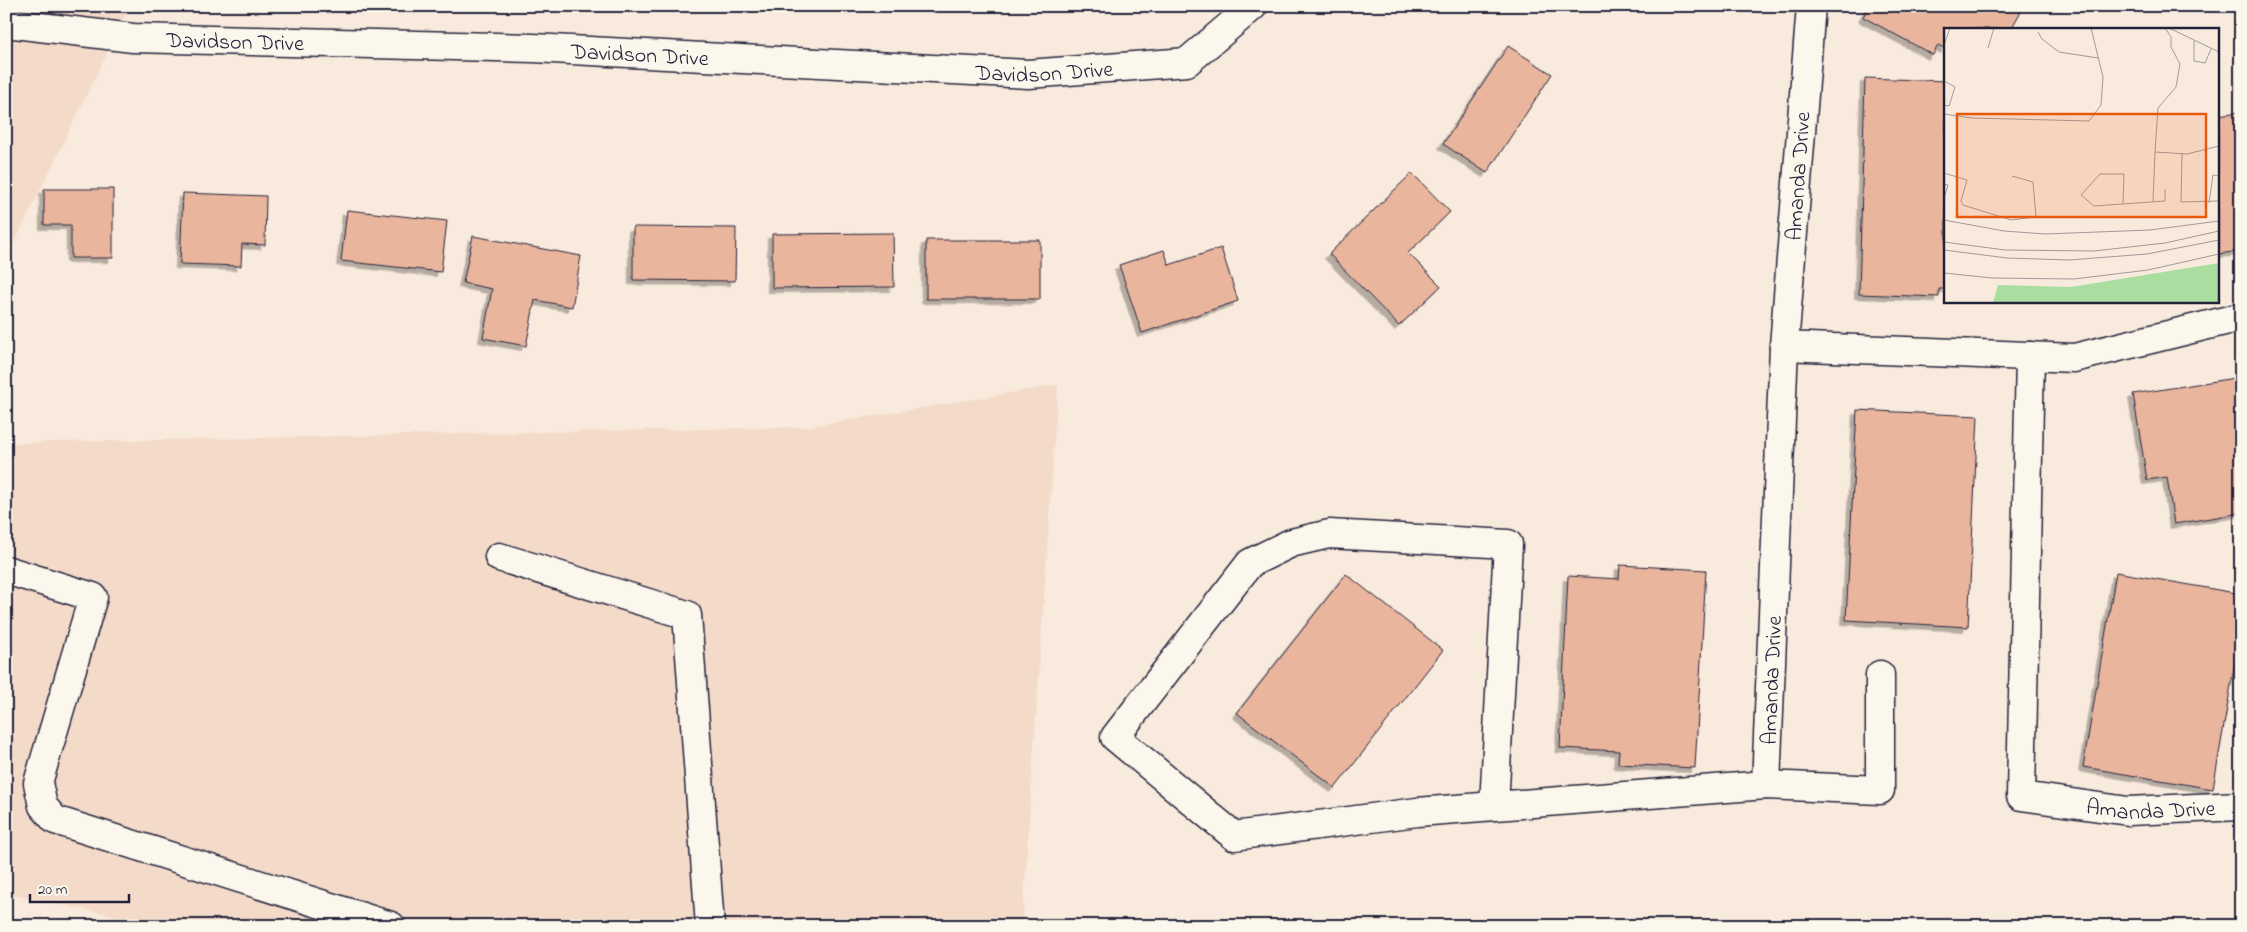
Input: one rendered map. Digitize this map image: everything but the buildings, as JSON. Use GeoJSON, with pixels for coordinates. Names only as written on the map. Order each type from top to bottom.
{"type":"FeatureCollection","features":[{"type":"Feature","properties":{"kind":"street","name":"Davidson Drive"},"geometry":{"type":"LineString","coordinates":[[6,23],[134,38],[533,48],[1028,74],[1187,62],[1253,6]]}},
{"type":"Feature","properties":{"kind":"street","name":"Amanda Drive"},"geometry":{"type":"LineString","coordinates":[[1766,785],[1784,346],[1811,6]]}},
{"type":"Feature","properties":{"kind":"street"},"geometry":{"type":"LineString","coordinates":[[1784,346],[2074,358],[2241,316]]}},
{"type":"Feature","properties":{"kind":"street","name":"Amanda Drive"},"geometry":{"type":"LineString","coordinates":[[2030,356],[2021,796],[2128,811],[2241,806]]}},
{"type":"Feature","properties":{"kind":"street"},"geometry":{"type":"LineString","coordinates":[[1494,806],[1508,544],[1329,534],[1290,543],[1250,563],[1115,737],[1234,836],[1417,812],[1766,785],[1880,790],[1880,675]]}},
{"type":"Feature","properties":{"kind":"street"},"geometry":{"type":"LineString","coordinates":[[499,557],[687,615],[710,926]]}},
{"type":"Feature","properties":{"kind":"street"},"geometry":{"type":"LineString","coordinates":[[6,570],[93,597],[38,784],[43,806],[55,820],[391,926]]}},
{"type":"Feature","properties":{"kind":"shaded area"},"geometry":{"type":"Polygon","coordinates":[[[6,6],[130,6],[6,260],[6,6]]]}},
{"type":"Feature","properties":{"kind":"shaded area"},"geometry":{"type":"Polygon","coordinates":[[[1058,385],[1022,926],[167,926],[6,894],[6,443],[808,427],[1058,385]]]}}]}
